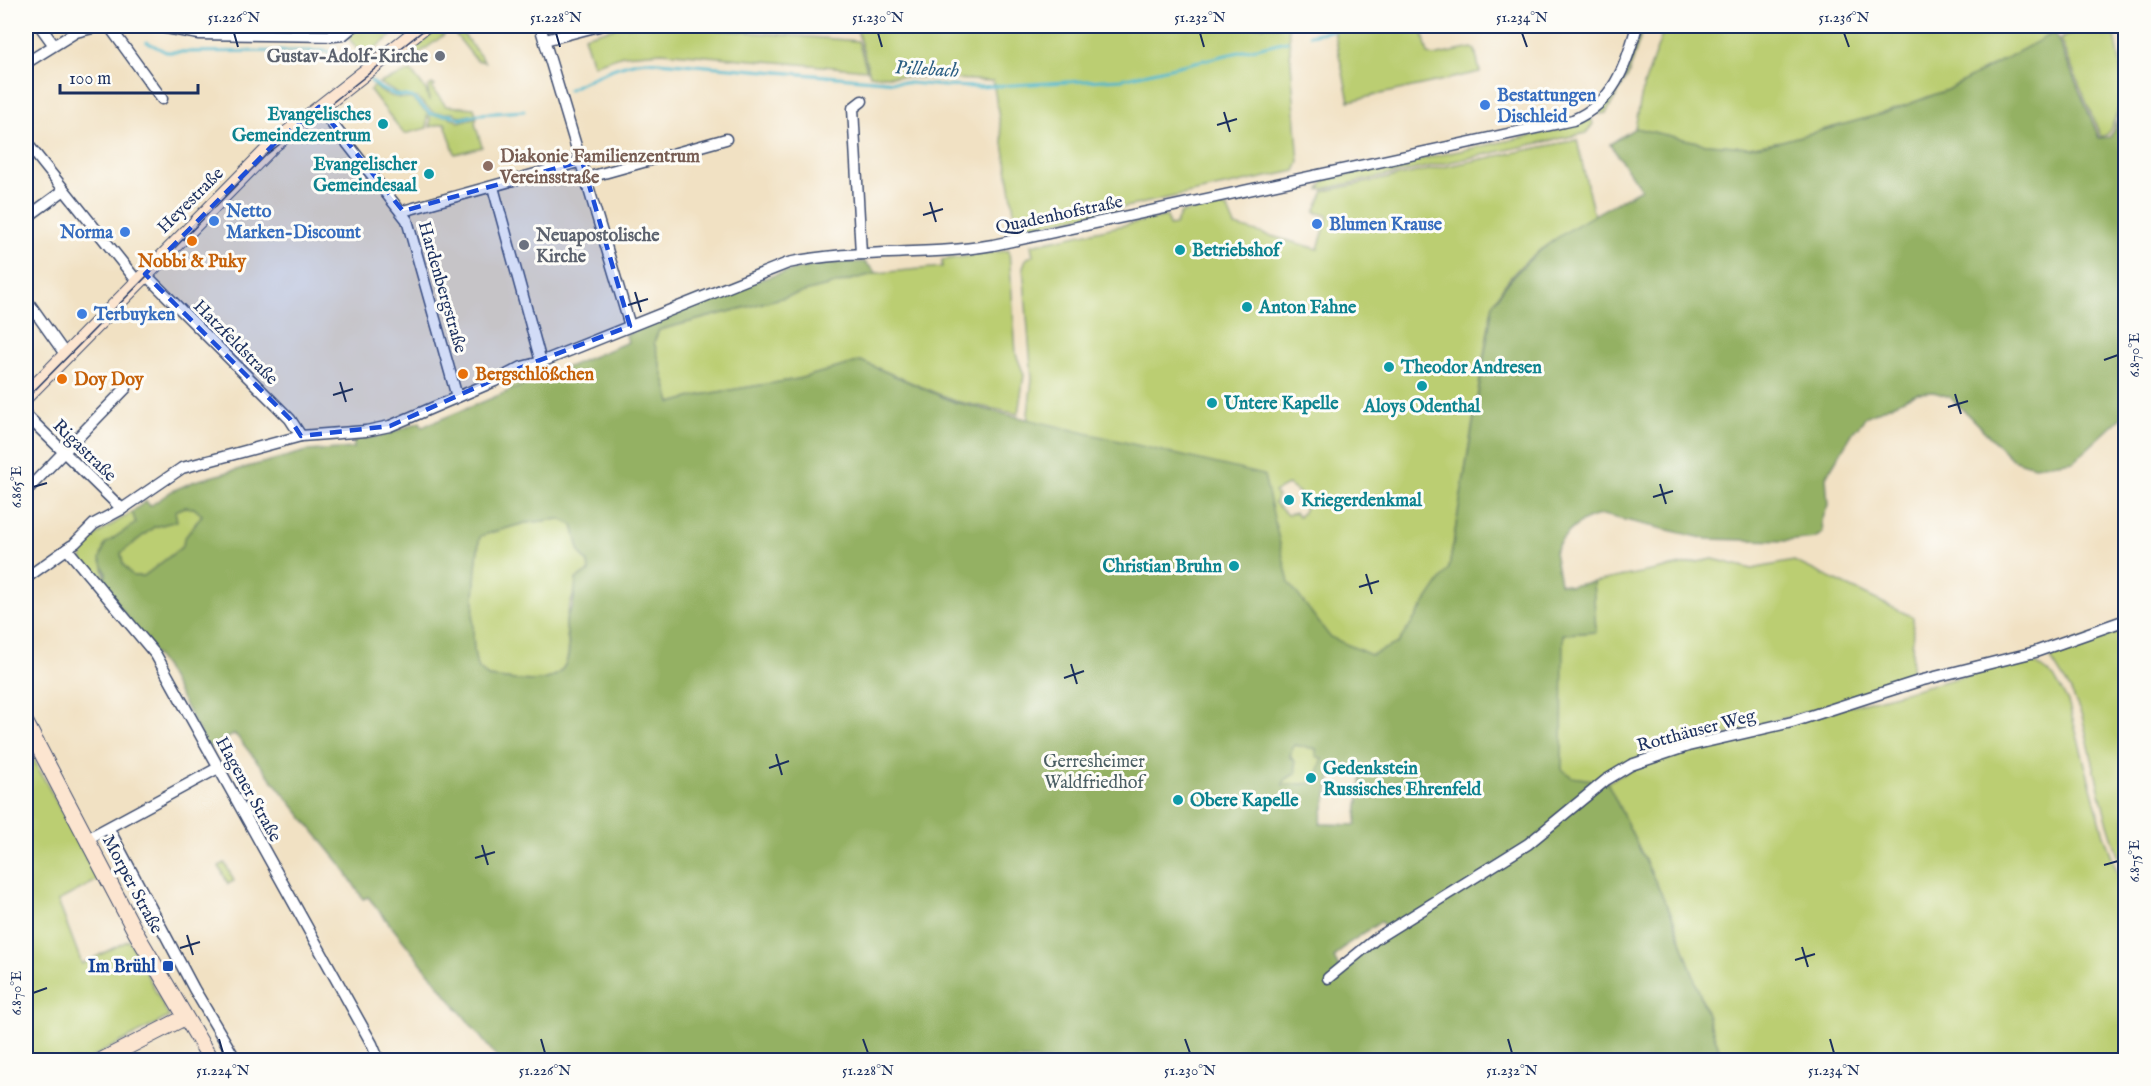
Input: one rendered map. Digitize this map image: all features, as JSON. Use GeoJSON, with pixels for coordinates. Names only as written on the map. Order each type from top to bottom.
{"type":"FeatureCollection","features":[{"type":"Feature","properties":{"kind":"street"},"geometry":{"type":"LineString","coordinates":[[40,26],[53,44]]}},
{"type":"Feature","properties":{"kind":"street"},"geometry":{"type":"LineString","coordinates":[[26,63],[53,44],[76,32],[102,26]]}},
{"type":"Feature","properties":{"kind":"street"},"geometry":{"type":"LineString","coordinates":[[109,26],[162,99]]}},
{"type":"Feature","properties":{"kind":"street"},"geometry":{"type":"LineString","coordinates":[[155,26],[179,28],[199,34],[334,36],[343,35],[354,26]]}},
{"type":"Feature","properties":{"kind":"street","name":"Heyestraße"},"geometry":{"type":"LineString","coordinates":[[26,396],[274,144],[424,26]]}},
{"type":"Feature","properties":{"kind":"street"},"geometry":{"type":"LineString","coordinates":[[540,26],[630,326]]}},
{"type":"Feature","properties":{"kind":"street"},"geometry":{"type":"LineString","coordinates":[[545,40],[599,26]]}},
{"type":"Feature","properties":{"kind":"street","name":"Quadenhofstraße"},"geometry":{"type":"LineString","coordinates":[[26,578],[71,546],[94,524],[122,509],[182,468],[300,436],[379,429],[496,381],[522,366],[541,362],[771,267],[823,256],[942,253],[1019,240],[1573,120],[1592,110],[1610,94],[1622,72],[1636,26]]}},
{"type":"Feature","properties":{"kind":"street"},"geometry":{"type":"LineString","coordinates":[[861,254],[853,108],[862,101]]}},
{"type":"Feature","properties":{"kind":"street","name":"Hardenbergstraße"},"geometry":{"type":"LineString","coordinates":[[319,107],[403,211],[457,397]]}},
{"type":"Feature","properties":{"kind":"street"},"geometry":{"type":"LineString","coordinates":[[586,178],[726,139]]}},
{"type":"Feature","properties":{"kind":"street","name":"Hatzfeldstraße"},"geometry":{"type":"LineString","coordinates":[[26,142],[63,191],[141,278],[290,419],[300,436]]}},
{"type":"Feature","properties":{"kind":"street"},"geometry":{"type":"LineString","coordinates":[[403,211],[582,161]]}},
{"type":"Feature","properties":{"kind":"street"},"geometry":{"type":"LineString","coordinates":[[493,187],[541,362]]}},
{"type":"Feature","properties":{"kind":"street"},"geometry":{"type":"LineString","coordinates":[[26,218],[63,191]]}},
{"type":"Feature","properties":{"kind":"street"},"geometry":{"type":"LineString","coordinates":[[26,299],[65,354]]}},
{"type":"Feature","properties":{"kind":"street"},"geometry":{"type":"LineString","coordinates":[[26,491],[126,388]]}},
{"type":"Feature","properties":{"kind":"street","name":"Rigastraße"},"geometry":{"type":"LineString","coordinates":[[26,415],[122,509]]}},
{"type":"Feature","properties":{"kind":"street","name":"Hagener Straße"},"geometry":{"type":"LineString","coordinates":[[71,546],[156,655],[372,1044],[377,1056],[376,1060]]}},
{"type":"Feature","properties":{"kind":"street","name":"Rotthäuser Weg"},"geometry":{"type":"LineString","coordinates":[[1328,978],[1386,932],[1528,844],[1606,780],[1630,765],[1688,746],[1792,722],[1919,681],[2035,651],[2126,620]]}},
{"type":"Feature","properties":{"kind":"street","name":"Morper Straße"},"geometry":{"type":"LineString","coordinates":[[26,723],[184,1018],[211,1060]]}},
{"type":"Feature","properties":{"kind":"street"},"geometry":{"type":"LineString","coordinates":[[87,839],[110,829],[218,768]]}},
{"type":"Feature","properties":{"kind":"street","name":"Morper Straße"},"geometry":{"type":"LineString","coordinates":[[110,829],[194,989],[236,1060]]}},
{"type":"Feature","properties":{"kind":"street"},"geometry":{"type":"LineString","coordinates":[[102,1060],[184,1018]]}},
{"type":"Feature","properties":{"kind":"highlighted area"},"geometry":{"type":"Polygon","coordinates":[[[319,107],[403,211],[582,161],[630,326],[522,367],[390,426],[301,436],[290,419],[145,274],[274,144],[319,107]]]}},
{"type":"Feature","properties":{"kind":"green space"},"geometry":{"type":"Polygon","coordinates":[[[361,26],[383,26],[391,36],[363,57],[347,36],[361,26]]]}},
{"type":"Feature","properties":{"kind":"green space"},"geometry":{"type":"Polygon","coordinates":[[[449,26],[457,26],[485,62],[476,60],[449,26]]]}},
{"type":"Feature","properties":{"kind":"green space"},"geometry":{"type":"Polygon","coordinates":[[[621,26],[675,26],[858,41],[867,70],[662,52],[623,55],[593,65],[584,36],[621,26]]]}},
{"type":"Feature","properties":{"kind":"green space"},"geometry":{"type":"Polygon","coordinates":[[[856,26],[1288,26],[1299,162],[1295,171],[1017,230],[993,81],[870,75],[856,26]]]}},
{"type":"Feature","properties":{"kind":"green space"},"geometry":{"type":"Polygon","coordinates":[[[1333,26],[1421,26],[1428,54],[1433,56],[1472,48],[1475,50],[1480,72],[1349,101],[1333,26]]]}},
{"type":"Feature","properties":{"kind":"green space"},"geometry":{"type":"Polygon","coordinates":[[[1642,26],[1644,26],[1628,76],[1606,113],[1600,114],[1598,111],[1624,80],[1642,26]]]}},
{"type":"Feature","properties":{"kind":"green space"},"geometry":{"type":"Polygon","coordinates":[[[1665,26],[2069,26],[1947,90],[1882,114],[1782,141],[1749,147],[1706,144],[1635,128],[1643,88],[1665,26]]]}},
{"type":"Feature","properties":{"kind":"green space"},"geometry":{"type":"Polygon","coordinates":[[[2088,26],[2113,26],[2121,67],[2119,106],[2108,134],[2101,137],[2060,39],[2088,26]]]}},
{"type":"Feature","properties":{"kind":"green space"},"geometry":{"type":"Polygon","coordinates":[[[438,28],[444,35],[409,61],[404,55],[438,28]]]}},
{"type":"Feature","properties":{"kind":"green space"},"geometry":{"type":"Polygon","coordinates":[[[2055,32],[2099,138],[2110,137],[2123,107],[2125,92],[2125,414],[2074,461],[2034,466],[2012,459],[1950,397],[1934,392],[1917,393],[1867,416],[1853,432],[1826,477],[1828,505],[1822,521],[1823,533],[1815,538],[1786,541],[1707,539],[1603,515],[1595,516],[1574,527],[1554,552],[1560,583],[1570,586],[1593,582],[1596,632],[1563,634],[1562,769],[1572,777],[1607,782],[1673,918],[1723,1060],[499,1060],[368,897],[363,899],[342,866],[235,734],[208,748],[164,666],[105,588],[106,573],[100,559],[105,544],[136,523],[132,512],[146,501],[150,506],[172,491],[195,481],[307,451],[354,448],[353,440],[383,436],[420,422],[422,427],[628,342],[626,335],[712,297],[803,268],[834,263],[865,262],[877,273],[659,330],[654,342],[671,403],[700,395],[798,379],[861,361],[954,402],[1264,475],[1289,583],[1330,637],[1371,655],[1398,643],[1449,568],[1493,304],[1507,284],[1540,251],[1578,224],[1641,189],[1610,144],[1635,128],[1706,144],[1749,147],[1782,141],[1882,114],[1947,90],[2055,32]],[[185,507],[175,511],[177,521],[154,527],[121,553],[123,564],[133,576],[144,576],[183,546],[184,539],[202,515],[194,508],[185,507]],[[560,519],[525,523],[480,536],[475,583],[474,642],[478,667],[488,677],[535,681],[556,675],[564,667],[569,652],[566,621],[573,604],[576,579],[589,571],[588,563],[580,553],[573,525],[560,519]],[[1294,745],[1290,756],[1295,762],[1296,773],[1285,780],[1283,785],[1314,783],[1323,759],[1316,756],[1316,749],[1294,745]],[[1333,769],[1320,824],[1356,825],[1362,773],[1353,770],[1352,775],[1333,769]],[[1381,921],[1346,945],[1334,958],[1339,968],[1387,929],[1381,921]]]}},
{"type":"Feature","properties":{"kind":"green space"},"geometry":{"type":"Polygon","coordinates":[[[411,71],[426,90],[429,101],[428,87],[432,84],[435,86],[432,88],[446,106],[474,108],[476,114],[460,117],[454,113],[434,113],[417,98],[398,94],[379,83],[411,71]]]}},
{"type":"Feature","properties":{"kind":"green space"},"geometry":{"type":"Polygon","coordinates":[[[375,86],[392,96],[412,99],[430,115],[448,116],[459,122],[477,117],[475,123],[482,147],[455,154],[445,123],[430,127],[430,118],[427,116],[427,128],[404,134],[370,90],[375,86]]]}},
{"type":"Feature","properties":{"kind":"green space"},"geometry":{"type":"Polygon","coordinates":[[[1591,117],[1593,124],[1586,133],[1319,190],[1324,181],[1331,178],[1558,130],[1591,117]]]}},
{"type":"Feature","properties":{"kind":"green space","name":"Gerresheimer Waldfriedhof"},"geometry":{"type":"Polygon","coordinates":[[[1577,140],[1594,216],[1551,242],[1524,263],[1502,288],[1491,313],[1449,568],[1454,584],[1450,616],[1466,642],[1480,729],[1421,764],[1395,789],[1370,829],[1313,827],[1300,840],[1292,909],[1309,928],[1332,922],[1364,904],[1414,883],[1465,833],[1485,821],[1516,819],[1551,791],[1563,634],[1596,632],[1593,582],[1713,559],[1752,569],[1794,561],[1913,617],[1912,671],[1891,685],[1853,699],[1642,758],[1559,803],[1519,833],[1506,866],[1551,1060],[1084,1060],[1079,1021],[1072,1013],[1077,1005],[818,791],[751,771],[730,746],[724,701],[755,638],[811,624],[874,601],[924,593],[1003,605],[1038,567],[1047,535],[1018,503],[1032,379],[1023,267],[1026,259],[1033,255],[1031,245],[1167,216],[1169,226],[1175,225],[1181,213],[1218,205],[1228,209],[1235,226],[1318,249],[1328,216],[1315,212],[1324,191],[1577,140]],[[1287,485],[1274,492],[1277,496],[1275,503],[1287,515],[1295,513],[1299,517],[1305,508],[1304,499],[1287,485]],[[1333,769],[1320,824],[1356,825],[1362,773],[1353,770],[1352,775],[1333,769]],[[1382,921],[1346,945],[1334,958],[1339,968],[1387,929],[1382,921]]]}},
{"type":"Feature","properties":{"kind":"green space"},"geometry":{"type":"Polygon","coordinates":[[[1009,250],[1016,354],[1024,375],[1018,414],[955,401],[861,361],[798,379],[700,395],[671,403],[654,342],[659,330],[877,273],[942,267],[942,260],[1009,250]]]}},
{"type":"Feature","properties":{"kind":"green space"},"geometry":{"type":"Polygon","coordinates":[[[542,372],[546,378],[512,392],[509,386],[542,372]]]}},
{"type":"Feature","properties":{"kind":"green space"},"geometry":{"type":"Polygon","coordinates":[[[185,507],[194,508],[202,515],[184,539],[183,546],[144,576],[132,576],[123,564],[121,553],[154,527],[176,521],[175,511],[185,507]]]}},
{"type":"Feature","properties":{"kind":"green space"},"geometry":{"type":"Polygon","coordinates":[[[132,512],[136,523],[105,544],[102,561],[105,588],[85,566],[82,555],[85,548],[99,534],[132,512]]]}},
{"type":"Feature","properties":{"kind":"green space"},"geometry":{"type":"Polygon","coordinates":[[[560,519],[573,525],[580,553],[588,563],[589,571],[580,578],[566,618],[568,655],[564,667],[547,679],[536,681],[488,677],[478,667],[474,642],[475,583],[480,536],[525,523],[560,519]]]}},
{"type":"Feature","properties":{"kind":"green space"},"geometry":{"type":"Polygon","coordinates":[[[2125,625],[2125,878],[2105,814],[2082,716],[2070,689],[2051,659],[2056,648],[2125,625]]]}},
{"type":"Feature","properties":{"kind":"green space"},"geometry":{"type":"Polygon","coordinates":[[[2029,659],[2054,677],[2068,702],[2104,835],[2125,894],[2125,1060],[1723,1060],[1673,918],[1607,782],[1660,756],[2029,659]]]}},
{"type":"Feature","properties":{"kind":"green space"},"geometry":{"type":"Polygon","coordinates":[[[26,745],[98,880],[58,901],[82,964],[129,940],[169,1017],[87,1060],[26,1060],[26,745]]]}},
{"type":"Feature","properties":{"kind":"green space"},"geometry":{"type":"Polygon","coordinates":[[[225,863],[234,881],[228,884],[219,866],[225,863]]]}},
{"type":"Feature","properties":{"kind":"waterway","name":"Pillebach"},"geometry":{"type":"LineString","coordinates":[[1310,35],[1353,26]]}},
{"type":"Feature","properties":{"kind":"waterway","name":"Pillebach"},"geometry":{"type":"LineString","coordinates":[[568,90],[615,68],[646,61],[945,86],[979,87],[1122,79],[1287,41]]}},
{"type":"Feature","properties":{"kind":"waterway","name":"Pillebach"},"geometry":{"type":"LineString","coordinates":[[147,42],[166,52],[327,51],[346,63]]}},
{"type":"Feature","properties":{"kind":"waterway","name":"Pillebach"},"geometry":{"type":"LineString","coordinates":[[371,81],[381,89],[396,95],[412,97],[431,114],[451,115],[460,119],[479,114],[524,111]]}},
{"type":"Feature","properties":{"kind":"tram line"},"geometry":{"type":"LineString","coordinates":[[26,399],[266,155],[429,26]]}},
{"type":"Feature","properties":{"kind":"place","name":"Gustav-Adolf-Kirche"},"geometry":{"type":"Point","coordinates":[440,56]}},
{"type":"Feature","properties":{"kind":"place","name":"Bestattungen Dischleid"},"geometry":{"type":"Point","coordinates":[1485,105]}},
{"type":"Feature","properties":{"kind":"place","name":"Evangelisches Gemeindezentrum"},"geometry":{"type":"Point","coordinates":[383,124]}},
{"type":"Feature","properties":{"kind":"place","name":"Diakonie Familienzentrum Vereinsstraße"},"geometry":{"type":"Point","coordinates":[488,166]}},
{"type":"Feature","properties":{"kind":"place","name":"Evangelischer Gemeindesaal"},"geometry":{"type":"Point","coordinates":[429,174]}},
{"type":"Feature","properties":{"kind":"place","name":"Netto Marken-Discount"},"geometry":{"type":"Point","coordinates":[214,221]}},
{"type":"Feature","properties":{"kind":"place","name":"Blumen Krause"},"geometry":{"type":"Point","coordinates":[1317,224]}},
{"type":"Feature","properties":{"kind":"place","name":"Norma"},"geometry":{"type":"Point","coordinates":[125,232]}},
{"type":"Feature","properties":{"kind":"place","name":"Nobbi & Puky"},"geometry":{"type":"Point","coordinates":[192,241]}},
{"type":"Feature","properties":{"kind":"place","name":"Neuapostolische Kirche"},"geometry":{"type":"Point","coordinates":[524,245]}},
{"type":"Feature","properties":{"kind":"place","name":"Betriebshof"},"geometry":{"type":"Point","coordinates":[1180,250]}},
{"type":"Feature","properties":{"kind":"place","name":"Anton Fahne"},"geometry":{"type":"Point","coordinates":[1247,307]}},
{"type":"Feature","properties":{"kind":"place","name":"Terbuyken"},"geometry":{"type":"Point","coordinates":[82,314]}},
{"type":"Feature","properties":{"kind":"place","name":"Theodor Andresen"},"geometry":{"type":"Point","coordinates":[1389,367]}},
{"type":"Feature","properties":{"kind":"place","name":"Bergschlößchen"},"geometry":{"type":"Point","coordinates":[463,374]}},
{"type":"Feature","properties":{"kind":"place","name":"Doy Doy"},"geometry":{"type":"Point","coordinates":[62,379]}},
{"type":"Feature","properties":{"kind":"place","name":"Aloys Odenthal"},"geometry":{"type":"Point","coordinates":[1422,386]}},
{"type":"Feature","properties":{"kind":"place","name":"Untere Kapelle"},"geometry":{"type":"Point","coordinates":[1212,403]}},
{"type":"Feature","properties":{"kind":"place","name":"Kriegerdenkmal"},"geometry":{"type":"Point","coordinates":[1289,500]}},
{"type":"Feature","properties":{"kind":"place","name":"Christian Bruhn"},"geometry":{"type":"Point","coordinates":[1234,566]}},
{"type":"Feature","properties":{"kind":"place","name":"Gedenkstein Russisches Ehrenfeld"},"geometry":{"type":"Point","coordinates":[1311,778]}},
{"type":"Feature","properties":{"kind":"place","name":"Obere Kapelle"},"geometry":{"type":"Point","coordinates":[1178,800]}},
{"type":"Feature","properties":{"kind":"place","name":"Im Brühl"},"geometry":{"type":"Point","coordinates":[168,966]}}]}
